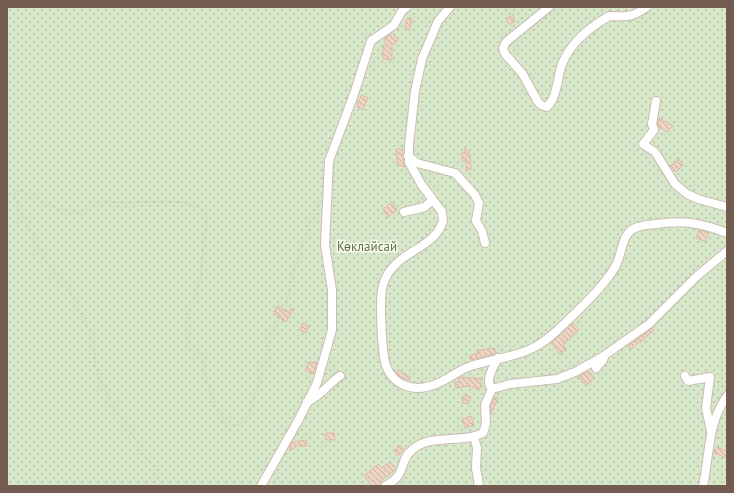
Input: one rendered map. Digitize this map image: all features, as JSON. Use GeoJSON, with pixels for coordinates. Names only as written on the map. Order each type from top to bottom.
{"type":"FeatureCollection","features":[{"type":"Feature","properties":{"kind":"street"},"geometry":{"type":"LineString","coordinates":[[261,486],[317,383],[332,330],[332,290],[325,246],[329,161],[354,94],[371,41],[394,25],[402,11],[407,7]]}},
{"type":"Feature","properties":{"kind":"street"},"geometry":{"type":"LineString","coordinates":[[450,7],[438,22],[422,59],[415,91],[408,156],[411,166],[432,200],[442,212],[444,221],[434,237],[401,258],[389,269],[382,286],[383,350],[388,373],[393,380],[401,384],[418,388],[428,387],[437,384],[467,367],[525,351],[535,346],[568,320],[602,285],[615,268],[624,242],[632,230],[639,226],[682,221],[705,225],[727,233]]}},
{"type":"Feature","properties":{"kind":"street"},"geometry":{"type":"LineString","coordinates":[[549,7],[506,42],[504,48],[505,54],[522,73],[533,96],[541,105],[547,107],[555,96],[562,63],[580,36],[608,16],[625,17],[636,14],[647,7]]}},
{"type":"Feature","properties":{"kind":"street"},"geometry":{"type":"LineString","coordinates":[[656,101],[652,124],[654,130],[644,144],[655,152],[675,184],[686,194],[698,200],[727,207]]}},
{"type":"Feature","properties":{"kind":"street"},"geometry":{"type":"LineString","coordinates":[[408,156],[417,163],[455,173],[475,196],[479,203],[476,221],[482,231],[485,243]]}},
{"type":"Feature","properties":{"kind":"street"},"geometry":{"type":"LineString","coordinates":[[404,212],[425,207],[432,200]]}},
{"type":"Feature","properties":{"kind":"street"},"geometry":{"type":"LineString","coordinates":[[492,389],[510,384],[556,379],[575,372],[604,356],[649,324],[696,277],[727,251]]}},
{"type":"Feature","properties":{"kind":"street"},"geometry":{"type":"LineString","coordinates":[[596,368],[603,360],[604,356]]}},
{"type":"Feature","properties":{"kind":"street"},"geometry":{"type":"LineString","coordinates":[[492,389],[489,383],[490,376],[498,358]]}},
{"type":"Feature","properties":{"kind":"street"},"geometry":{"type":"LineString","coordinates":[[307,402],[317,398],[333,381],[340,376]]}},
{"type":"Feature","properties":{"kind":"street"},"geometry":{"type":"LineString","coordinates":[[685,376],[688,381],[710,377],[706,408],[711,431]]}},
{"type":"Feature","properties":{"kind":"street"},"geometry":{"type":"LineString","coordinates":[[385,486],[395,481],[400,475],[411,450],[430,441],[474,436],[483,433],[486,424],[485,405],[492,389]]}},
{"type":"Feature","properties":{"kind":"street"},"geometry":{"type":"LineString","coordinates":[[703,486],[711,431],[722,403],[727,396]]}},
{"type":"Feature","properties":{"kind":"street"},"geometry":{"type":"LineString","coordinates":[[474,436],[477,448],[476,468],[479,486]]}},
{"type":"Feature","properties":{"kind":"path"},"geometry":{"type":"LineString","coordinates":[[154,486],[154,467],[143,454],[140,446],[112,405],[96,368],[94,343],[91,335],[68,288],[46,262],[14,196],[17,191],[22,192],[57,208],[74,212],[85,212],[105,201],[121,203],[137,201],[171,202],[203,210],[207,214],[200,280],[186,321],[185,329],[189,342],[202,357],[206,380],[221,418],[226,425],[238,426],[244,423],[250,412],[273,331],[286,306],[289,289],[305,237],[321,197]]}},
{"type":"Feature","properties":{"kind":"green space","name":"Көклайсай"},"geometry":{"type":"Polygon","coordinates":[[[7,7],[727,7],[727,486],[7,486],[7,7]]]}},
{"type":"Feature","properties":{"kind":"building"},"geometry":{"type":"Polygon","coordinates":[[[513,15],[514,22],[510,25],[506,19],[513,15]]]}},
{"type":"Feature","properties":{"kind":"building"},"geometry":{"type":"Polygon","coordinates":[[[407,18],[412,19],[410,30],[405,29],[407,18]]]}},
{"type":"Feature","properties":{"kind":"building"},"geometry":{"type":"Polygon","coordinates":[[[392,33],[398,39],[395,44],[392,44],[392,60],[383,59],[383,46],[387,46],[384,39],[392,33]]]}},
{"type":"Feature","properties":{"kind":"building"},"geometry":{"type":"Polygon","coordinates":[[[361,95],[368,98],[363,110],[357,107],[361,95]]]}},
{"type":"Feature","properties":{"kind":"building"},"geometry":{"type":"Polygon","coordinates":[[[659,118],[673,126],[667,132],[658,126],[659,118]]]}},
{"type":"Feature","properties":{"kind":"building"},"geometry":{"type":"Polygon","coordinates":[[[465,147],[470,155],[471,169],[466,170],[466,160],[463,161],[461,154],[465,151],[465,147]]]}},
{"type":"Feature","properties":{"kind":"building"},"geometry":{"type":"Polygon","coordinates":[[[396,149],[402,149],[405,167],[398,165],[396,149]]]}},
{"type":"Feature","properties":{"kind":"building"},"geometry":{"type":"Polygon","coordinates":[[[679,159],[683,165],[676,172],[671,166],[679,159]]]}},
{"type":"Feature","properties":{"kind":"building"},"geometry":{"type":"Polygon","coordinates":[[[392,202],[397,210],[388,217],[383,209],[392,202]]]}},
{"type":"Feature","properties":{"kind":"building"},"geometry":{"type":"Polygon","coordinates":[[[699,230],[709,233],[705,241],[696,238],[699,230]]]}},
{"type":"Feature","properties":{"kind":"building"},"geometry":{"type":"Polygon","coordinates":[[[278,306],[287,312],[294,308],[286,322],[273,313],[278,306]]]}},
{"type":"Feature","properties":{"kind":"building"},"geometry":{"type":"Polygon","coordinates":[[[303,323],[309,326],[306,333],[300,330],[303,323]]]}},
{"type":"Feature","properties":{"kind":"building"},"geometry":{"type":"Polygon","coordinates":[[[573,323],[579,330],[563,345],[566,349],[560,354],[551,343],[573,323]]]}},
{"type":"Feature","properties":{"kind":"building"},"geometry":{"type":"Polygon","coordinates":[[[652,328],[654,330],[631,350],[628,346],[652,328]]]}},
{"type":"Feature","properties":{"kind":"building"},"geometry":{"type":"Polygon","coordinates":[[[494,348],[497,353],[471,360],[470,355],[478,354],[477,351],[494,348]]]}},
{"type":"Feature","properties":{"kind":"building"},"geometry":{"type":"Polygon","coordinates":[[[309,362],[317,363],[313,374],[305,370],[309,362]]]}},
{"type":"Feature","properties":{"kind":"building"},"geometry":{"type":"Polygon","coordinates":[[[397,370],[409,376],[409,381],[399,376],[396,372],[397,370]]]}},
{"type":"Feature","properties":{"kind":"building"},"geometry":{"type":"Polygon","coordinates":[[[588,371],[594,378],[586,385],[578,377],[588,371]]]}},
{"type":"Feature","properties":{"kind":"building"},"geometry":{"type":"Polygon","coordinates":[[[458,378],[482,379],[480,389],[467,386],[456,388],[455,383],[460,382],[458,378]]]}},
{"type":"Feature","properties":{"kind":"building"},"geometry":{"type":"Polygon","coordinates":[[[464,395],[471,397],[468,404],[462,403],[464,395]]]}},
{"type":"Feature","properties":{"kind":"building"},"geometry":{"type":"Polygon","coordinates":[[[495,397],[498,398],[491,414],[491,405],[495,397]]]}},
{"type":"Feature","properties":{"kind":"building"},"geometry":{"type":"Polygon","coordinates":[[[471,416],[474,425],[465,428],[462,419],[471,416]]]}},
{"type":"Feature","properties":{"kind":"building"},"geometry":{"type":"Polygon","coordinates":[[[326,433],[334,433],[335,440],[326,440],[324,435],[326,433]]]}},
{"type":"Feature","properties":{"kind":"building"},"geometry":{"type":"Polygon","coordinates":[[[306,440],[307,446],[295,446],[295,448],[290,450],[289,447],[292,442],[306,440]]]}},
{"type":"Feature","properties":{"kind":"building"},"geometry":{"type":"Polygon","coordinates":[[[399,445],[404,449],[398,456],[394,452],[399,445]]]}},
{"type":"Feature","properties":{"kind":"building"},"geometry":{"type":"Polygon","coordinates":[[[717,447],[727,451],[727,458],[714,453],[717,447]]]}},
{"type":"Feature","properties":{"kind":"building"},"geometry":{"type":"Polygon","coordinates":[[[390,462],[396,469],[380,482],[380,486],[372,486],[364,476],[378,464],[382,468],[390,462]]]}}]}
